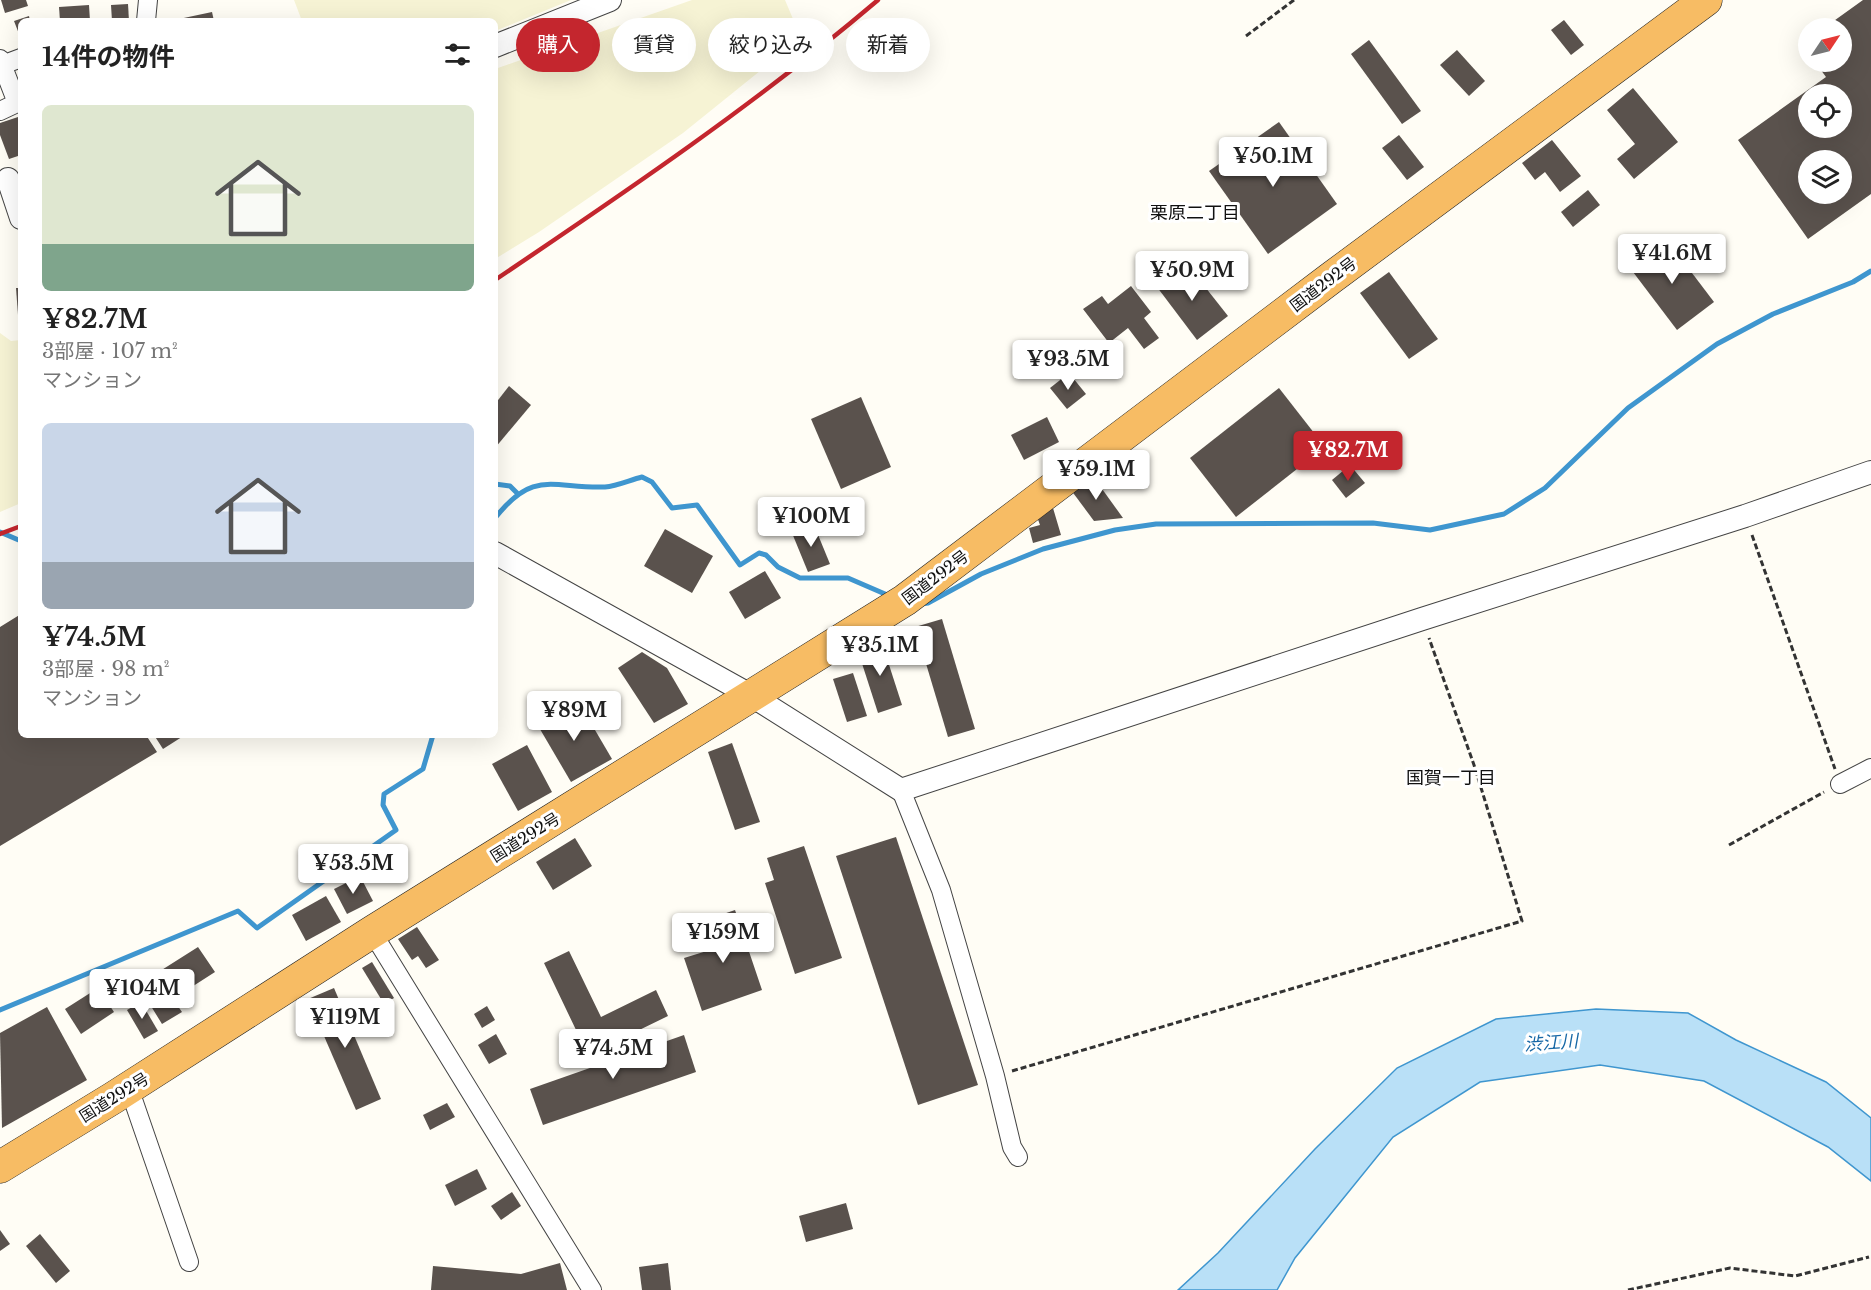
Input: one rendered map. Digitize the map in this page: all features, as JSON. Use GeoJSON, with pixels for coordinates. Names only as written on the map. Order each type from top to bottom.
{"type":"FeatureCollection","features":[{"type":"Feature","properties":{"kind":"highway","name":"国道292号"},"geometry":{"type":"LineString","coordinates":[[0,1167],[905,600],[1322,285],[1706,0]]}},
{"type":"Feature","properties":{"kind":"street"},"geometry":{"type":"LineString","coordinates":[[146,18],[148,0]]}},
{"type":"Feature","properties":{"kind":"street"},"geometry":{"type":"LineString","coordinates":[[498,45],[610,0]]}},
{"type":"Feature","properties":{"kind":"street"},"geometry":{"type":"LineString","coordinates":[[0,111],[17,104],[1,62],[18,59]]}},
{"type":"Feature","properties":{"kind":"street"},"geometry":{"type":"LineString","coordinates":[[10,179],[18,207]]}},
{"type":"Feature","properties":{"kind":"street"},"geometry":{"type":"LineString","coordinates":[[901,790],[1745,516],[1871,472]]}},
{"type":"Feature","properties":{"kind":"street"},"geometry":{"type":"LineString","coordinates":[[498,555],[752,696],[901,790],[941,890],[995,1076],[1004,1118],[1018,1157]]}},
{"type":"Feature","properties":{"kind":"street"},"geometry":{"type":"LineString","coordinates":[[1840,784],[1871,768]]}},
{"type":"Feature","properties":{"kind":"street"},"geometry":{"type":"LineString","coordinates":[[372,932],[592,1290]]}},
{"type":"Feature","properties":{"kind":"street"},"geometry":{"type":"LineString","coordinates":[[129,1088],[189,1262]]}},
{"type":"Feature","properties":{"kind":"path"},"geometry":{"type":"LineString","coordinates":[[1246,36],[1294,0]]}},
{"type":"Feature","properties":{"kind":"path"},"geometry":{"type":"LineString","coordinates":[[1729,845],[1840,784],[1745,516]]}},
{"type":"Feature","properties":{"kind":"path"},"geometry":{"type":"LineString","coordinates":[[995,1076],[1522,921],[1474,765],[1422,619]]}},
{"type":"Feature","properties":{"kind":"path"},"geometry":{"type":"LineString","coordinates":[[1628,1290],[1730,1268],[1795,1276],[1869,1257]]}},
{"type":"Feature","properties":{"kind":"shaded area"},"geometry":{"type":"Polygon","coordinates":[[[294,0],[571,0],[527,18],[516,18],[516,22],[498,30],[498,18],[301,18],[294,0]]]}},
{"type":"Feature","properties":{"kind":"shaded area"},"geometry":{"type":"Polygon","coordinates":[[[692,0],[785,0],[793,18],[708,18],[708,72],[759,72],[683,133],[539,232],[498,257],[498,68],[516,62],[516,72],[600,72],[600,32],[612,28],[612,72],[696,72],[696,18],[641,18],[692,0]]]}},
{"type":"Feature","properties":{"kind":"shaded area"},"geometry":{"type":"Polygon","coordinates":[[[0,333],[11,341],[18,340],[18,504],[0,512],[0,333]]]}},
{"type":"Feature","properties":{"kind":"water","name":"渋江川"},"geometry":{"type":"Polygon","coordinates":[[[1596,1009],[1688,1013],[1736,1040],[1826,1082],[1871,1118],[1871,1181],[1828,1147],[1704,1081],[1600,1065],[1480,1082],[1393,1137],[1295,1258],[1277,1290],[1178,1290],[1218,1253],[1315,1149],[1397,1068],[1496,1019],[1596,1009]]]}},
{"type":"Feature","properties":{"kind":"building"},"geometry":{"type":"Polygon","coordinates":[[[1,0],[26,0],[28,6],[5,13],[1,0]]]}},
{"type":"Feature","properties":{"kind":"building"},"geometry":{"type":"Polygon","coordinates":[[[1863,0],[1871,0],[1871,194],[1808,239],[1738,140],[1798,97],[1798,138],[1852,138],[1852,84],[1816,84],[1826,77],[1822,72],[1852,72],[1852,18],[1838,18],[1863,0]]]}},
{"type":"Feature","properties":{"kind":"building"},"geometry":{"type":"Polygon","coordinates":[[[128,4],[129,18],[112,18],[111,5],[128,4]]]}},
{"type":"Feature","properties":{"kind":"building"},"geometry":{"type":"Polygon","coordinates":[[[89,5],[90,18],[60,18],[59,7],[89,5]]]}},
{"type":"Feature","properties":{"kind":"building"},"geometry":{"type":"Polygon","coordinates":[[[212,12],[213,18],[184,18],[212,12]]]}},
{"type":"Feature","properties":{"kind":"building"},"geometry":{"type":"Polygon","coordinates":[[[18,20],[18,31],[14,21],[18,20]]]}},
{"type":"Feature","properties":{"kind":"building"},"geometry":{"type":"Polygon","coordinates":[[[1564,20],[1584,45],[1571,55],[1551,30],[1564,20]]]}},
{"type":"Feature","properties":{"kind":"building"},"geometry":{"type":"Polygon","coordinates":[[[1369,40],[1421,111],[1402,124],[1351,54],[1369,40]]]}},
{"type":"Feature","properties":{"kind":"building"},"geometry":{"type":"Polygon","coordinates":[[[1457,50],[1485,81],[1469,96],[1440,65],[1457,50]]]}},
{"type":"Feature","properties":{"kind":"building"},"geometry":{"type":"Polygon","coordinates":[[[1633,88],[1678,142],[1634,179],[1617,159],[1635,144],[1607,110],[1633,88]]]}},
{"type":"Feature","properties":{"kind":"building"},"geometry":{"type":"Polygon","coordinates":[[[18,117],[18,156],[9,159],[0,135],[0,123],[18,117]]]}},
{"type":"Feature","properties":{"kind":"building"},"geometry":{"type":"Polygon","coordinates":[[[1279,122],[1337,204],[1268,254],[1209,171],[1279,122]]]}},
{"type":"Feature","properties":{"kind":"building"},"geometry":{"type":"Polygon","coordinates":[[[1399,135],[1424,167],[1407,180],[1382,148],[1399,135]]]}},
{"type":"Feature","properties":{"kind":"building"},"geometry":{"type":"Polygon","coordinates":[[[1552,140],[1581,176],[1560,192],[1545,172],[1535,180],[1522,163],[1552,140]]]}},
{"type":"Feature","properties":{"kind":"building"},"geometry":{"type":"Polygon","coordinates":[[[1588,190],[1600,205],[1573,227],[1561,212],[1588,190]]]}},
{"type":"Feature","properties":{"kind":"building"},"geometry":{"type":"Polygon","coordinates":[[[1667,240],[1714,302],[1677,330],[1630,268],[1667,240]]]}},
{"type":"Feature","properties":{"kind":"building"},"geometry":{"type":"Polygon","coordinates":[[[1187,264],[1228,316],[1197,340],[1157,287],[1187,264]]]}},
{"type":"Feature","properties":{"kind":"building"},"geometry":{"type":"Polygon","coordinates":[[[1389,272],[1438,339],[1409,359],[1360,293],[1389,272]]]}},
{"type":"Feature","properties":{"kind":"building"},"geometry":{"type":"Polygon","coordinates":[[[1131,286],[1151,312],[1144,318],[1159,338],[1144,349],[1128,328],[1109,343],[1083,309],[1102,296],[1108,304],[1131,286]]]}},
{"type":"Feature","properties":{"kind":"building"},"geometry":{"type":"Polygon","coordinates":[[[16,288],[18,288],[18,315],[16,288]]]}},
{"type":"Feature","properties":{"kind":"building"},"geometry":{"type":"Polygon","coordinates":[[[1069,373],[1086,394],[1067,409],[1050,388],[1069,373]]]}},
{"type":"Feature","properties":{"kind":"building"},"geometry":{"type":"Polygon","coordinates":[[[509,386],[531,405],[498,444],[498,400],[509,386]]]}},
{"type":"Feature","properties":{"kind":"building"},"geometry":{"type":"Polygon","coordinates":[[[1279,388],[1325,447],[1236,517],[1190,458],[1279,388]]]}},
{"type":"Feature","properties":{"kind":"building"},"geometry":{"type":"Polygon","coordinates":[[[861,397],[891,467],[841,489],[811,419],[861,397]]]}},
{"type":"Feature","properties":{"kind":"building"},"geometry":{"type":"Polygon","coordinates":[[[1047,417],[1059,442],[1024,460],[1011,435],[1047,417]]]}},
{"type":"Feature","properties":{"kind":"building"},"geometry":{"type":"Polygon","coordinates":[[[1350,465],[1365,483],[1346,498],[1332,480],[1350,465]]]}},
{"type":"Feature","properties":{"kind":"building"},"geometry":{"type":"Polygon","coordinates":[[[1092,475],[1123,518],[1094,521],[1071,490],[1092,475]]]}},
{"type":"Feature","properties":{"kind":"building"},"geometry":{"type":"Polygon","coordinates":[[[1053,508],[1061,535],[1033,543],[1029,528],[1040,525],[1036,514],[1053,508]]]}},
{"type":"Feature","properties":{"kind":"building"},"geometry":{"type":"Polygon","coordinates":[[[814,525],[830,564],[808,572],[792,533],[814,525]]]}},
{"type":"Feature","properties":{"kind":"building"},"geometry":{"type":"Polygon","coordinates":[[[665,529],[713,556],[692,593],[644,566],[665,529]]]}},
{"type":"Feature","properties":{"kind":"building"},"geometry":{"type":"Polygon","coordinates":[[[765,571],[781,598],[745,619],[729,592],[765,571]]]}},
{"type":"Feature","properties":{"kind":"building"},"geometry":{"type":"Polygon","coordinates":[[[18,616],[18,738],[148,738],[157,752],[0,846],[0,627],[18,616]]]}},
{"type":"Feature","properties":{"kind":"building"},"geometry":{"type":"Polygon","coordinates":[[[942,619],[975,729],[948,737],[915,627],[942,619]]]}},
{"type":"Feature","properties":{"kind":"building"},"geometry":{"type":"Polygon","coordinates":[[[881,640],[902,705],[878,713],[857,648],[881,640]]]}},
{"type":"Feature","properties":{"kind":"building"},"geometry":{"type":"Polygon","coordinates":[[[642,652],[667,668],[688,704],[654,723],[618,668],[642,652]]]}},
{"type":"Feature","properties":{"kind":"building"},"geometry":{"type":"Polygon","coordinates":[[[853,673],[867,716],[847,722],[833,679],[853,673]]]}},
{"type":"Feature","properties":{"kind":"building"},"geometry":{"type":"Polygon","coordinates":[[[578,701],[612,759],[571,782],[537,724],[578,701]]]}},
{"type":"Feature","properties":{"kind":"building"},"geometry":{"type":"Polygon","coordinates":[[[156,738],[180,738],[163,749],[156,738]]]}},
{"type":"Feature","properties":{"kind":"building"},"geometry":{"type":"Polygon","coordinates":[[[732,743],[760,822],[735,830],[708,752],[732,743]]]}},
{"type":"Feature","properties":{"kind":"building"},"geometry":{"type":"Polygon","coordinates":[[[527,745],[552,792],[518,811],[492,764],[527,745]]]}},
{"type":"Feature","properties":{"kind":"building"},"geometry":{"type":"Polygon","coordinates":[[[896,837],[978,1085],[918,1105],[836,856],[896,837]]]}},
{"type":"Feature","properties":{"kind":"building"},"geometry":{"type":"Polygon","coordinates":[[[575,838],[592,866],[553,890],[536,862],[575,838]]]}},
{"type":"Feature","properties":{"kind":"building"},"geometry":{"type":"Polygon","coordinates":[[[804,846],[842,958],[795,974],[765,883],[774,880],[767,858],[804,846]]]}},
{"type":"Feature","properties":{"kind":"building"},"geometry":{"type":"Polygon","coordinates":[[[360,876],[373,901],[347,914],[334,889],[360,876]]]}},
{"type":"Feature","properties":{"kind":"building"},"geometry":{"type":"Polygon","coordinates":[[[326,896],[341,922],[306,941],[292,915],[326,896]]]}},
{"type":"Feature","properties":{"kind":"building"},"geometry":{"type":"Polygon","coordinates":[[[735,910],[762,990],[702,1011],[684,958],[710,950],[700,922],[735,910]]]}},
{"type":"Feature","properties":{"kind":"building"},"geometry":{"type":"Polygon","coordinates":[[[417,927],[439,960],[426,968],[418,956],[412,960],[398,939],[417,927]]]}},
{"type":"Feature","properties":{"kind":"building"},"geometry":{"type":"Polygon","coordinates":[[[198,947],[215,972],[173,999],[182,1012],[162,1024],[138,985],[198,947]]]}},
{"type":"Feature","properties":{"kind":"building"},"geometry":{"type":"Polygon","coordinates":[[[569,951],[601,1017],[656,990],[668,1016],[588,1055],[544,963],[569,951]]]}},
{"type":"Feature","properties":{"kind":"building"},"geometry":{"type":"Polygon","coordinates":[[[372,962],[394,998],[384,1004],[362,968],[372,962]]]}},
{"type":"Feature","properties":{"kind":"building"},"geometry":{"type":"Polygon","coordinates":[[[98,988],[114,1012],[81,1034],[65,1009],[98,988]]]}},
{"type":"Feature","properties":{"kind":"building"},"geometry":{"type":"Polygon","coordinates":[[[334,988],[381,1099],[356,1110],[308,999],[334,988]]]}},
{"type":"Feature","properties":{"kind":"building"},"geometry":{"type":"Polygon","coordinates":[[[141,1002],[158,1031],[144,1039],[127,1010],[141,1002]]]}},
{"type":"Feature","properties":{"kind":"building"},"geometry":{"type":"Polygon","coordinates":[[[487,1006],[495,1020],[482,1028],[474,1014],[487,1006]]]}},
{"type":"Feature","properties":{"kind":"building"},"geometry":{"type":"Polygon","coordinates":[[[47,1007],[87,1080],[2,1128],[0,1033],[47,1007]]]}},
{"type":"Feature","properties":{"kind":"building"},"geometry":{"type":"Polygon","coordinates":[[[496,1034],[507,1054],[489,1064],[478,1045],[496,1034]]]}},
{"type":"Feature","properties":{"kind":"building"},"geometry":{"type":"Polygon","coordinates":[[[684,1035],[696,1072],[543,1125],[530,1089],[684,1035]]]}},
{"type":"Feature","properties":{"kind":"building"},"geometry":{"type":"Polygon","coordinates":[[[447,1103],[455,1117],[430,1130],[423,1115],[447,1103]]]}},
{"type":"Feature","properties":{"kind":"building"},"geometry":{"type":"Polygon","coordinates":[[[477,1169],[487,1189],[455,1206],[445,1185],[477,1169]]]}},
{"type":"Feature","properties":{"kind":"building"},"geometry":{"type":"Polygon","coordinates":[[[512,1192],[521,1206],[501,1220],[491,1206],[512,1192]]]}},
{"type":"Feature","properties":{"kind":"building"},"geometry":{"type":"Polygon","coordinates":[[[846,1203],[853,1229],[806,1242],[799,1216],[846,1203]]]}},
{"type":"Feature","properties":{"kind":"building"},"geometry":{"type":"Polygon","coordinates":[[[0,1230],[10,1244],[0,1251],[0,1230]]]}},
{"type":"Feature","properties":{"kind":"building"},"geometry":{"type":"Polygon","coordinates":[[[40,1234],[70,1271],[56,1283],[26,1246],[40,1234]]]}},
{"type":"Feature","properties":{"kind":"building"},"geometry":{"type":"Polygon","coordinates":[[[560,1263],[567,1290],[431,1290],[433,1266],[521,1274],[560,1263]]]}},
{"type":"Feature","properties":{"kind":"building"},"geometry":{"type":"Polygon","coordinates":[[[668,1263],[671,1290],[642,1290],[639,1267],[668,1263]]]}},
{"type":"Feature","properties":{"kind":"waterway"},"geometry":{"type":"LineString","coordinates":[[921,604],[928,603],[981,574],[1043,549],[1115,530],[1156,524],[1373,523],[1430,530],[1504,514],[1545,488],[1628,408],[1717,344],[1773,314],[1853,282],[1871,271]]}},
{"type":"Feature","properties":{"kind":"waterway"},"geometry":{"type":"LineString","coordinates":[[498,515],[522,492],[534,487],[546,484],[605,487],[642,477],[652,482],[672,508],[697,505],[740,565],[759,553],[766,555],[778,567],[800,578],[848,578],[892,597]]}},
{"type":"Feature","properties":{"kind":"waterway"},"geometry":{"type":"LineString","coordinates":[[498,484],[510,486],[517,493]]}},
{"type":"Feature","properties":{"kind":"waterway"},"geometry":{"type":"LineString","coordinates":[[0,532],[18,540]]}},
{"type":"Feature","properties":{"kind":"waterway"},"geometry":{"type":"LineString","coordinates":[[0,1010],[238,911],[257,928],[396,830],[383,805],[384,794],[423,769],[432,738]]}},
{"type":"Feature","properties":{"kind":"railway"},"geometry":{"type":"LineString","coordinates":[[498,278],[642,179],[786,75],[878,0]]}},
{"type":"Feature","properties":{"kind":"railway"},"geometry":{"type":"LineString","coordinates":[[0,534],[18,527]]}},
{"type":"Feature","properties":{"kind":"district","name":"栗原二丁目"},"geometry":{"type":"Point","coordinates":[1195,213]}},
{"type":"Feature","properties":{"kind":"district","name":"国賀一丁目"},"geometry":{"type":"Point","coordinates":[1451,778]}}]}
